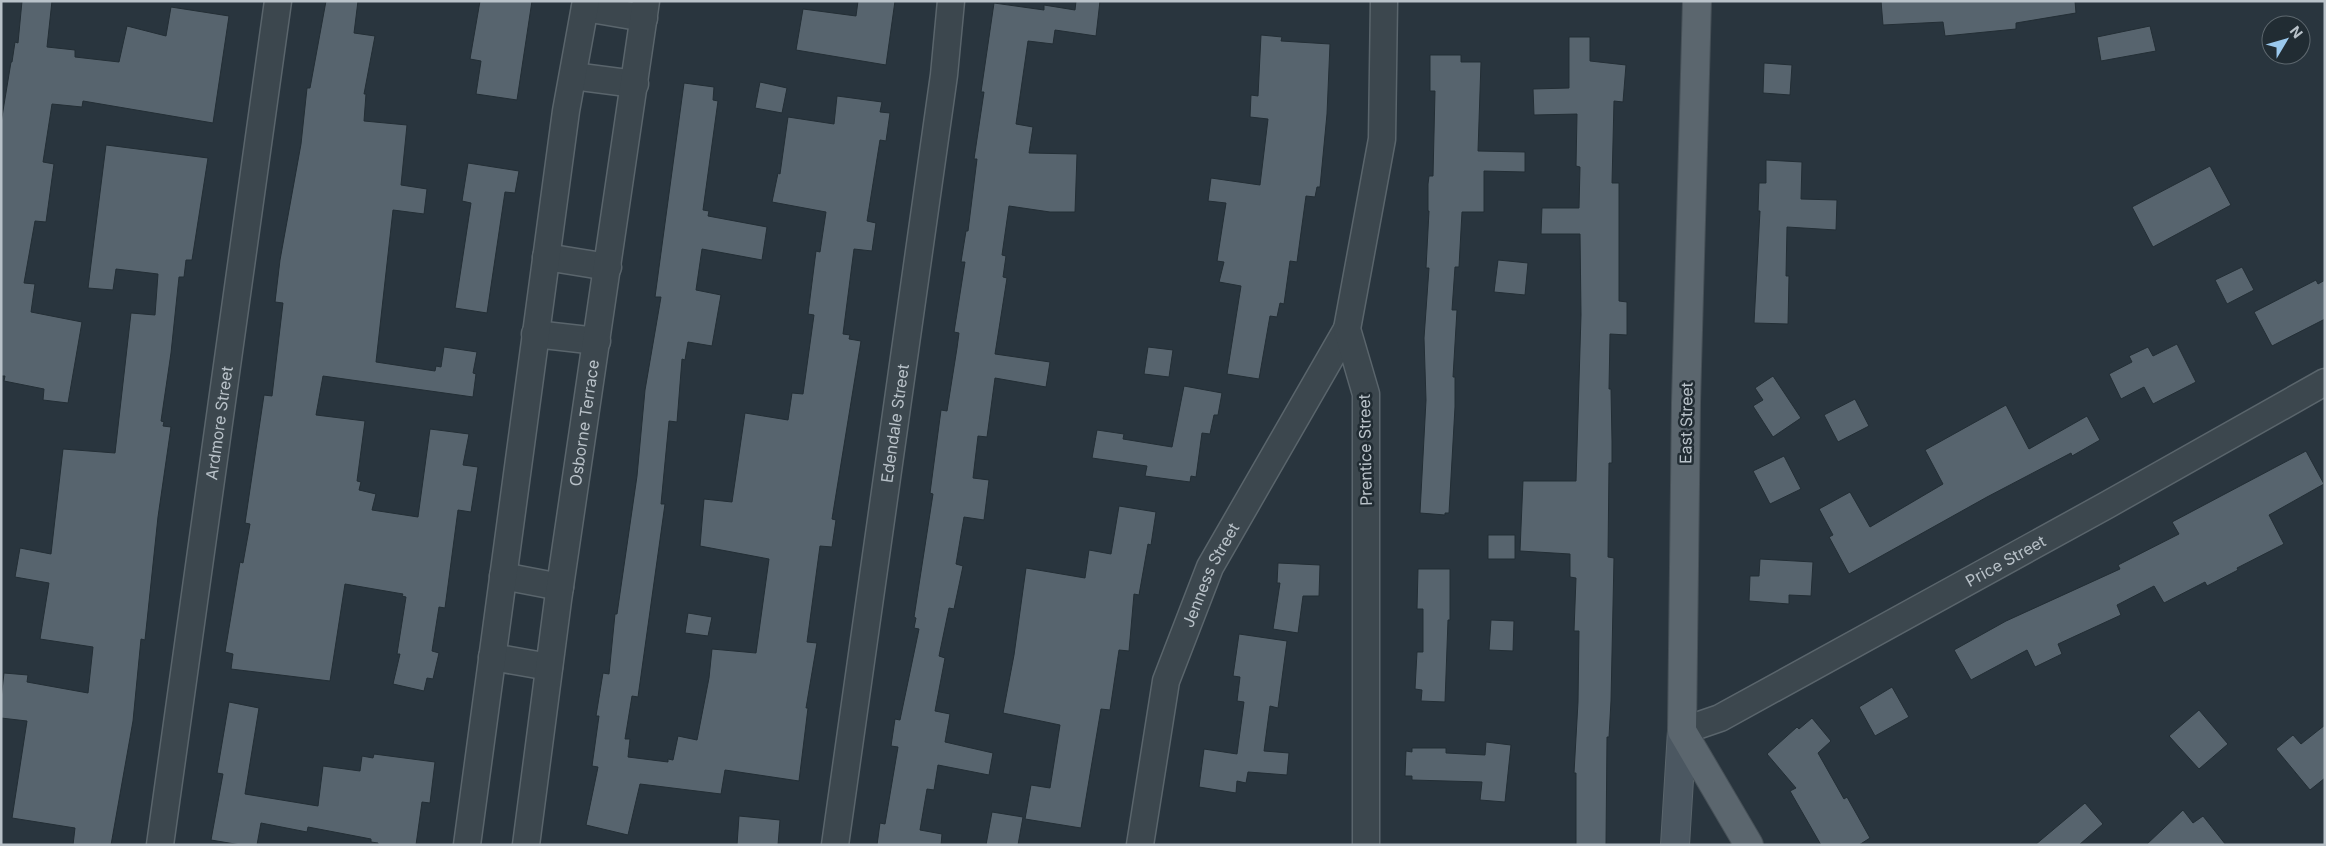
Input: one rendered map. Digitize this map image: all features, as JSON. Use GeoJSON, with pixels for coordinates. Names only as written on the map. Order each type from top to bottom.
{"type":"FeatureCollection","features":[{"type":"Feature","properties":{"kind":"main road","name":"East Street"},"geometry":{"type":"LineString","coordinates":[[1675,845],[1682,732],[1686,403],[1697,1]]}},
{"type":"Feature","properties":{"kind":"main road"},"geometry":{"type":"LineString","coordinates":[[1682,732],[1749,845]]}},
{"type":"Feature","properties":{"kind":"street","name":"Ardmore Street"},"geometry":{"type":"LineString","coordinates":[[160,845],[278,1]]}},
{"type":"Feature","properties":{"kind":"street","name":"Edendale Street"},"geometry":{"type":"LineString","coordinates":[[834,845],[944,75],[952,1]]}},
{"type":"Feature","properties":{"kind":"street","name":"Prentice Street"},"geometry":{"type":"LineString","coordinates":[[1366,845],[1366,394],[1347,329],[1382,139],[1384,1]]}},
{"type":"Feature","properties":{"kind":"street"},"geometry":{"type":"LineString","coordinates":[[467,845],[535,334],[585,5],[645,10]]}},
{"type":"Feature","properties":{"kind":"street","name":"Osborne Terrace"},"geometry":{"type":"LineString","coordinates":[[526,845],[560,588],[645,10]]}},
{"type":"Feature","properties":{"kind":"street"},"geometry":{"type":"LineString","coordinates":[[573,76],[635,84]]}},
{"type":"Feature","properties":{"kind":"street"},"geometry":{"type":"LineString","coordinates":[[546,257],[608,267]]}},
{"type":"Feature","properties":{"kind":"street","name":"Jenness Street"},"geometry":{"type":"LineString","coordinates":[[1140,845],[1166,681],[1207,576],[1306,396],[1347,329]]}},
{"type":"Feature","properties":{"kind":"street"},"geometry":{"type":"LineString","coordinates":[[535,334],[597,341]]}},
{"type":"Feature","properties":{"kind":"street","name":"Price Street"},"geometry":{"type":"LineString","coordinates":[[1682,732],[1720,718],[2107,505],[2325,382]]}},
{"type":"Feature","properties":{"kind":"street"},"geometry":{"type":"LineString","coordinates":[[503,576],[560,588]]}},
{"type":"Feature","properties":{"kind":"street"},"geometry":{"type":"LineString","coordinates":[[492,656],[549,667]]}},
{"type":"Feature","properties":{"kind":"building"},"geometry":{"type":"Polygon","coordinates":[[[22,1],[52,1],[47,47],[75,50],[75,57],[119,62],[127,26],[166,36],[171,7],[229,16],[213,123],[83,101],[82,107],[52,104],[43,162],[54,164],[46,222],[35,221],[24,283],[35,284],[31,312],[82,322],[68,403],[43,400],[44,389],[4,381],[5,376],[1,376],[1,123],[15,42],[18,43],[22,1]]]}},
{"type":"Feature","properties":{"kind":"building"},"geometry":{"type":"Polygon","coordinates":[[[326,1],[358,1],[354,33],[375,36],[364,94],[366,94],[364,121],[407,125],[401,185],[427,189],[424,214],[393,210],[376,362],[435,371],[436,366],[441,367],[444,347],[477,352],[473,373],[476,374],[473,397],[323,376],[316,415],[365,421],[357,481],[361,482],[359,490],[376,494],[372,510],[418,517],[430,429],[469,434],[463,465],[478,467],[471,512],[458,510],[445,608],[439,607],[432,651],[439,653],[433,679],[427,678],[424,691],[393,684],[400,654],[397,654],[406,597],[402,596],[403,594],[345,584],[330,681],[231,669],[233,654],[225,652],[240,562],[243,563],[250,524],[245,523],[264,395],[272,396],[283,303],[275,302],[280,260],[301,144],[307,88],[310,88],[326,1]]]}},
{"type":"Feature","properties":{"kind":"building"},"geometry":{"type":"Polygon","coordinates":[[[480,1],[532,1],[517,100],[476,94],[481,61],[470,59],[480,1]]]}},
{"type":"Feature","properties":{"kind":"building"},"geometry":{"type":"Polygon","coordinates":[[[858,1],[895,1],[886,65],[796,50],[803,9],[856,16],[858,1]]]}},
{"type":"Feature","properties":{"kind":"building"},"geometry":{"type":"Polygon","coordinates":[[[1076,1],[1100,1],[1096,36],[1055,30],[1053,44],[1028,41],[1016,124],[1033,127],[1029,153],[1077,154],[1075,212],[1050,212],[1009,206],[1002,255],[1006,256],[1003,277],[1007,278],[995,354],[1050,362],[1046,387],[995,378],[987,437],[978,436],[973,478],[989,480],[984,520],[964,517],[956,564],[963,566],[954,609],[949,608],[939,656],[945,658],[935,711],[950,714],[945,742],[993,753],[989,775],[938,765],[934,790],[927,789],[920,830],[942,834],[941,845],[877,845],[880,823],[885,824],[898,747],[891,746],[895,719],[900,720],[919,629],[914,628],[916,618],[914,617],[933,494],[930,493],[941,410],[947,411],[959,333],[954,332],[965,262],[961,262],[966,231],[968,231],[977,159],[974,159],[984,92],[981,92],[994,3],[1044,10],[1044,5],[1075,10],[1076,1]]]}},
{"type":"Feature","properties":{"kind":"building"},"geometry":{"type":"Polygon","coordinates":[[[1881,1],[2075,1],[2076,13],[2016,23],[2016,29],[1945,36],[1943,22],[1883,25],[1881,1]]]}},
{"type":"Feature","properties":{"kind":"building"},"geometry":{"type":"Polygon","coordinates":[[[2150,26],[2156,51],[2101,61],[2097,37],[2150,26]]]}},
{"type":"Feature","properties":{"kind":"building"},"geometry":{"type":"Polygon","coordinates":[[[1261,35],[1282,37],[1281,41],[1330,44],[1327,114],[1320,187],[1317,187],[1315,197],[1306,196],[1297,262],[1290,261],[1284,304],[1280,303],[1277,317],[1270,316],[1259,379],[1227,374],[1241,286],[1219,282],[1224,262],[1217,261],[1226,203],[1208,201],[1211,178],[1260,185],[1268,119],[1250,117],[1251,95],[1258,96],[1261,35]]]}},
{"type":"Feature","properties":{"kind":"building"},"geometry":{"type":"Polygon","coordinates":[[[1569,37],[1590,37],[1590,61],[1626,65],[1623,102],[1614,101],[1612,183],[1619,183],[1619,301],[1627,302],[1627,335],[1610,334],[1609,389],[1611,389],[1612,463],[1609,463],[1608,557],[1614,558],[1611,701],[1609,737],[1607,737],[1606,845],[1576,845],[1576,773],[1574,773],[1579,631],[1574,631],[1576,578],[1570,577],[1570,554],[1520,551],[1523,481],[1576,481],[1581,315],[1580,234],[1541,234],[1542,208],[1579,208],[1580,167],[1576,166],[1577,114],[1534,115],[1533,89],[1569,88],[1569,37]]]}},
{"type":"Feature","properties":{"kind":"building"},"geometry":{"type":"Polygon","coordinates":[[[1430,55],[1461,55],[1461,62],[1481,62],[1478,151],[1525,152],[1525,172],[1484,171],[1484,212],[1462,212],[1459,267],[1455,267],[1452,310],[1457,310],[1453,377],[1455,377],[1455,407],[1449,513],[1445,513],[1445,515],[1420,513],[1426,400],[1424,338],[1429,268],[1426,268],[1429,211],[1428,184],[1429,176],[1433,176],[1435,91],[1430,91],[1430,55]]]}},
{"type":"Feature","properties":{"kind":"building"},"geometry":{"type":"Polygon","coordinates":[[[1764,63],[1792,65],[1790,95],[1763,93],[1764,63]]]}},
{"type":"Feature","properties":{"kind":"building"},"geometry":{"type":"Polygon","coordinates":[[[760,82],[787,88],[782,113],[755,108],[760,82]]]}},
{"type":"Feature","properties":{"kind":"building"},"geometry":{"type":"Polygon","coordinates":[[[684,83],[714,87],[713,100],[718,101],[703,210],[709,211],[708,216],[767,227],[762,260],[702,249],[696,290],[721,295],[712,346],[688,342],[685,360],[682,359],[677,422],[669,421],[661,504],[665,504],[638,697],[632,696],[625,739],[630,739],[628,757],[668,762],[668,759],[673,760],[678,736],[697,740],[709,678],[712,649],[756,653],[769,559],[700,546],[704,499],[732,502],[745,413],[788,420],[792,393],[803,394],[814,315],[808,314],[816,251],[820,252],[826,212],[772,202],[778,173],[780,174],[788,117],[834,124],[837,96],[882,102],[880,112],[890,113],[886,141],[880,140],[867,221],[876,223],[872,251],[854,249],[843,334],[850,335],[849,339],[861,341],[832,519],[836,520],[832,547],[820,546],[807,642],[817,643],[806,708],[808,708],[799,781],[725,770],[721,794],[640,784],[628,835],[586,825],[598,767],[592,766],[599,716],[596,716],[603,673],[609,674],[615,614],[617,614],[637,476],[645,390],[661,297],[655,297],[684,83]]]}},
{"type":"Feature","properties":{"kind":"building"},"geometry":{"type":"Polygon","coordinates":[[[106,145],[208,158],[192,260],[186,260],[184,277],[179,277],[161,421],[164,422],[163,426],[171,427],[158,517],[145,640],[141,639],[133,721],[111,845],[73,845],[75,828],[12,818],[27,721],[1,718],[1,699],[4,673],[28,675],[27,682],[88,693],[93,647],[40,639],[49,583],[15,577],[20,548],[51,554],[63,449],[115,453],[131,313],[155,315],[158,274],[116,269],[113,290],[88,288],[106,145]]]}},
{"type":"Feature","properties":{"kind":"building"},"geometry":{"type":"Polygon","coordinates":[[[1766,160],[1802,162],[1801,199],[1837,200],[1836,230],[1787,227],[1786,276],[1789,276],[1788,324],[1754,323],[1760,211],[1758,211],[1759,183],[1766,183],[1766,160]]]}},
{"type":"Feature","properties":{"kind":"building"},"geometry":{"type":"Polygon","coordinates":[[[468,163],[519,171],[515,193],[505,192],[487,313],[455,308],[471,203],[462,201],[468,163]]]}},
{"type":"Feature","properties":{"kind":"building"},"geometry":{"type":"Polygon","coordinates":[[[2210,166],[2231,205],[2153,247],[2132,207],[2210,166]]]}},
{"type":"Feature","properties":{"kind":"building"},"geometry":{"type":"Polygon","coordinates":[[[1498,260],[1528,263],[1525,295],[1494,292],[1498,260]]]}},
{"type":"Feature","properties":{"kind":"building"},"geometry":{"type":"Polygon","coordinates":[[[2242,267],[2254,290],[2227,304],[2215,280],[2242,267]]]}},
{"type":"Feature","properties":{"kind":"building"},"geometry":{"type":"Polygon","coordinates":[[[2316,280],[2318,284],[2325,280],[2325,319],[2272,346],[2254,312],[2316,280]]]}},
{"type":"Feature","properties":{"kind":"building"},"geometry":{"type":"Polygon","coordinates":[[[2177,344],[2196,382],[2153,404],[2144,387],[2121,399],[2109,374],[2132,362],[2129,356],[2148,347],[2153,356],[2177,344]]]}},
{"type":"Feature","properties":{"kind":"building"},"geometry":{"type":"Polygon","coordinates":[[[1148,347],[1173,350],[1169,377],[1144,374],[1148,347]]]}},
{"type":"Feature","properties":{"kind":"building"},"geometry":{"type":"Polygon","coordinates":[[[1773,376],[1801,418],[1773,437],[1753,406],[1763,400],[1755,388],[1773,376]]]}},
{"type":"Feature","properties":{"kind":"building"},"geometry":{"type":"Polygon","coordinates":[[[1184,386],[1222,393],[1218,415],[1214,415],[1210,434],[1202,433],[1196,477],[1191,476],[1190,482],[1145,476],[1147,466],[1092,458],[1097,430],[1124,434],[1123,439],[1172,447],[1184,386]]]}},
{"type":"Feature","properties":{"kind":"building"},"geometry":{"type":"Polygon","coordinates":[[[1855,399],[1869,426],[1838,442],[1824,415],[1855,399]]]}},
{"type":"Feature","properties":{"kind":"building"},"geometry":{"type":"Polygon","coordinates":[[[2006,405],[2029,449],[2087,416],[2100,440],[2072,456],[2071,453],[1987,497],[1849,574],[1829,537],[1833,535],[1819,509],[1850,492],[1870,527],[1943,484],[1925,450],[2006,405]]]}},
{"type":"Feature","properties":{"kind":"building"},"geometry":{"type":"Polygon","coordinates":[[[2306,451],[2324,484],[2269,515],[2284,544],[2207,586],[2205,582],[2164,603],[2154,586],[2117,605],[2121,615],[2058,644],[2062,654],[2035,667],[2027,650],[1971,680],[1954,650],[2006,621],[2120,569],[2118,565],[2179,534],[2172,522],[2306,451]]]}},
{"type":"Feature","properties":{"kind":"building"},"geometry":{"type":"Polygon","coordinates":[[[1784,456],[1801,489],[1770,504],[1753,471],[1784,456]]]}},
{"type":"Feature","properties":{"kind":"building"},"geometry":{"type":"Polygon","coordinates":[[[1119,506],[1156,512],[1151,545],[1148,544],[1139,595],[1134,594],[1129,651],[1119,650],[1110,710],[1101,709],[1081,828],[1025,819],[1031,785],[1050,788],[1060,725],[1003,713],[1014,655],[1026,568],[1085,578],[1089,550],[1111,554],[1119,506]]]}},
{"type":"Feature","properties":{"kind":"building"},"geometry":{"type":"Polygon","coordinates":[[[1488,535],[1515,535],[1515,559],[1488,559],[1488,535]]]}},
{"type":"Feature","properties":{"kind":"building"},"geometry":{"type":"Polygon","coordinates":[[[1760,559],[1813,562],[1811,596],[1789,595],[1789,604],[1749,601],[1750,576],[1759,576],[1760,559]]]}},
{"type":"Feature","properties":{"kind":"building"},"geometry":{"type":"Polygon","coordinates":[[[1278,563],[1320,565],[1319,596],[1303,596],[1298,633],[1273,629],[1280,583],[1277,583],[1278,563]]]}},
{"type":"Feature","properties":{"kind":"building"},"geometry":{"type":"Polygon","coordinates":[[[1418,569],[1450,569],[1450,620],[1448,620],[1445,702],[1421,701],[1422,690],[1415,689],[1417,652],[1423,652],[1423,609],[1417,609],[1418,569]]]}},
{"type":"Feature","properties":{"kind":"building"},"geometry":{"type":"Polygon","coordinates":[[[688,613],[712,617],[708,636],[685,633],[688,613]]]}},
{"type":"Feature","properties":{"kind":"building"},"geometry":{"type":"Polygon","coordinates":[[[1491,620],[1514,621],[1513,651],[1489,650],[1491,620]]]}},
{"type":"Feature","properties":{"kind":"building"},"geometry":{"type":"Polygon","coordinates":[[[1239,634],[1287,641],[1278,708],[1270,706],[1264,751],[1289,753],[1287,775],[1248,772],[1246,783],[1237,781],[1236,793],[1199,787],[1204,749],[1237,754],[1244,702],[1237,701],[1240,677],[1233,676],[1239,634]]]}},
{"type":"Feature","properties":{"kind":"building"},"geometry":{"type":"Polygon","coordinates":[[[1892,687],[1909,717],[1875,736],[1859,707],[1892,687]]]}},
{"type":"Feature","properties":{"kind":"building"},"geometry":{"type":"Polygon","coordinates":[[[229,702],[259,708],[245,794],[318,806],[323,766],[360,771],[362,756],[373,758],[374,754],[435,762],[430,803],[422,802],[416,845],[378,845],[378,843],[371,842],[371,839],[308,827],[307,832],[261,823],[257,845],[241,845],[211,840],[223,774],[217,773],[229,702]]]}},
{"type":"Feature","properties":{"kind":"building"},"geometry":{"type":"Polygon","coordinates":[[[2199,710],[2228,744],[2199,769],[2169,736],[2199,710]]]}},
{"type":"Feature","properties":{"kind":"building"},"geometry":{"type":"Polygon","coordinates":[[[1812,718],[1831,741],[1818,753],[1844,799],[1847,797],[1870,838],[1859,845],[1821,845],[1790,791],[1796,788],[1767,754],[1797,727],[1799,729],[1812,718]]]}},
{"type":"Feature","properties":{"kind":"building"},"geometry":{"type":"Polygon","coordinates":[[[2325,725],[2325,778],[2310,790],[2276,749],[2293,735],[2301,744],[2325,725]]]}},
{"type":"Feature","properties":{"kind":"building"},"geometry":{"type":"Polygon","coordinates":[[[1486,742],[1511,745],[1505,802],[1480,800],[1482,782],[1412,780],[1412,776],[1405,776],[1406,751],[1412,752],[1412,748],[1446,748],[1446,753],[1485,755],[1486,742]]]}},
{"type":"Feature","properties":{"kind":"building"},"geometry":{"type":"Polygon","coordinates":[[[2085,803],[2103,824],[2079,845],[2035,845],[2085,803]]]}},
{"type":"Feature","properties":{"kind":"building"},"geometry":{"type":"Polygon","coordinates":[[[2183,810],[2193,823],[2203,816],[2226,845],[2146,845],[2183,810]]]}},
{"type":"Feature","properties":{"kind":"building"},"geometry":{"type":"Polygon","coordinates":[[[992,812],[1023,817],[1018,845],[986,845],[992,812]]]}},
{"type":"Feature","properties":{"kind":"building"},"geometry":{"type":"Polygon","coordinates":[[[739,816],[780,820],[778,845],[737,845],[739,816]]]}}]}
